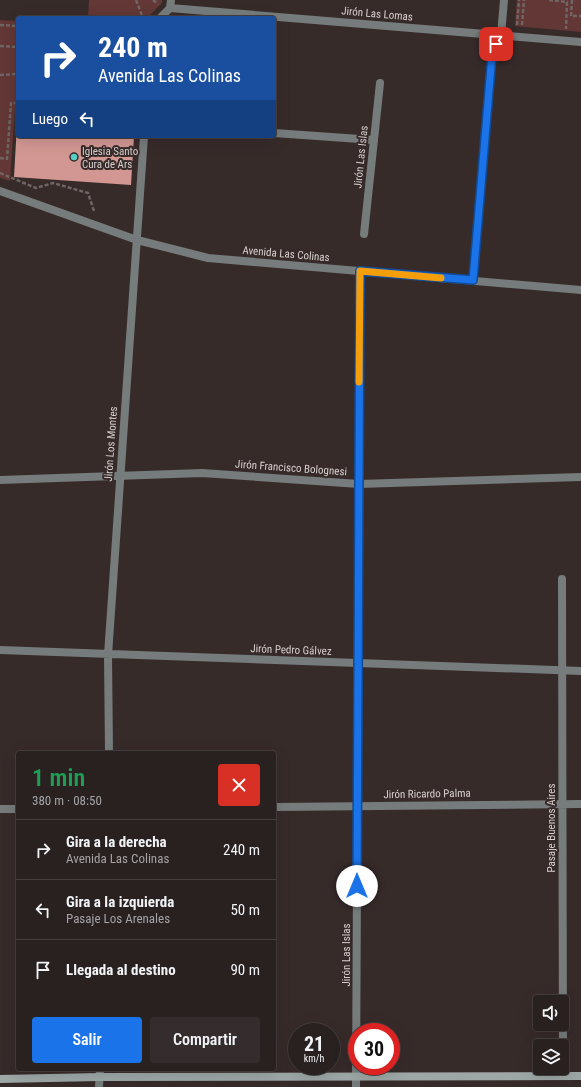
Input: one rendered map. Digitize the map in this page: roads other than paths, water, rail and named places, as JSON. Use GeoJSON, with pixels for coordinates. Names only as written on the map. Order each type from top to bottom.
{"type":"FeatureCollection","features":[{"type":"Feature","properties":{"kind":"street"},"geometry":{"type":"LineString","coordinates":[[473,280],[492,55],[501,35],[504,0]]}},
{"type":"Feature","properties":{"kind":"street"},"geometry":{"type":"LineString","coordinates":[[162,16],[171,4]]}},
{"type":"Feature","properties":{"kind":"street","name":"Jirón Las Lomas"},"geometry":{"type":"LineString","coordinates":[[171,4],[581,42]]}},
{"type":"Feature","properties":{"kind":"street","name":"Jirón Las Islas"},"geometry":{"type":"LineString","coordinates":[[364,234],[380,83]]}},
{"type":"Feature","properties":{"kind":"street"},"geometry":{"type":"LineString","coordinates":[[276,133],[374,140]]}},
{"type":"Feature","properties":{"kind":"street","name":"Jirón Los Montes"},"geometry":{"type":"LineString","coordinates":[[110,751],[108,655],[119,477],[144,138]]}},
{"type":"Feature","properties":{"kind":"street","name":"Avenida Las Colinas"},"geometry":{"type":"LineString","coordinates":[[0,191],[137,240],[208,258],[581,290]]}},
{"type":"Feature","properties":{"kind":"street","name":"Jirón Las Islas"},"geometry":{"type":"LineString","coordinates":[[356,1087],[360,271]]}},
{"type":"Feature","properties":{"kind":"street","name":"Jirón Francisco Bolognesi"},"geometry":{"type":"LineString","coordinates":[[0,480],[202,473],[359,484],[581,477]]}},
{"type":"Feature","properties":{"kind":"street","name":"Pasaje Buenos Aires"},"geometry":{"type":"LineString","coordinates":[[562,579],[563,1076]]}},
{"type":"Feature","properties":{"kind":"street","name":"Jirón Pedro Gálvez"},"geometry":{"type":"LineString","coordinates":[[0,650],[581,671]]}},
{"type":"Feature","properties":{"kind":"street","name":"Jirón Ricardo Palma"},"geometry":{"type":"LineString","coordinates":[[276,807],[581,804]]}},
{"type":"Feature","properties":{"kind":"street"},"geometry":{"type":"LineString","coordinates":[[0,809],[16,809]]}},
{"type":"Feature","properties":{"kind":"street"},"geometry":{"type":"LineString","coordinates":[[0,1079],[99,1073],[356,1076],[581,1076]]}},
{"type":"Feature","properties":{"kind":"street"},"geometry":{"type":"LineString","coordinates":[[99,1073],[99,1087]]}},
{"type":"Feature","properties":{"kind":"place","name":"Iglesia Santo Cura de Ars"},"geometry":{"type":"Point","coordinates":[74,157]}}]}
